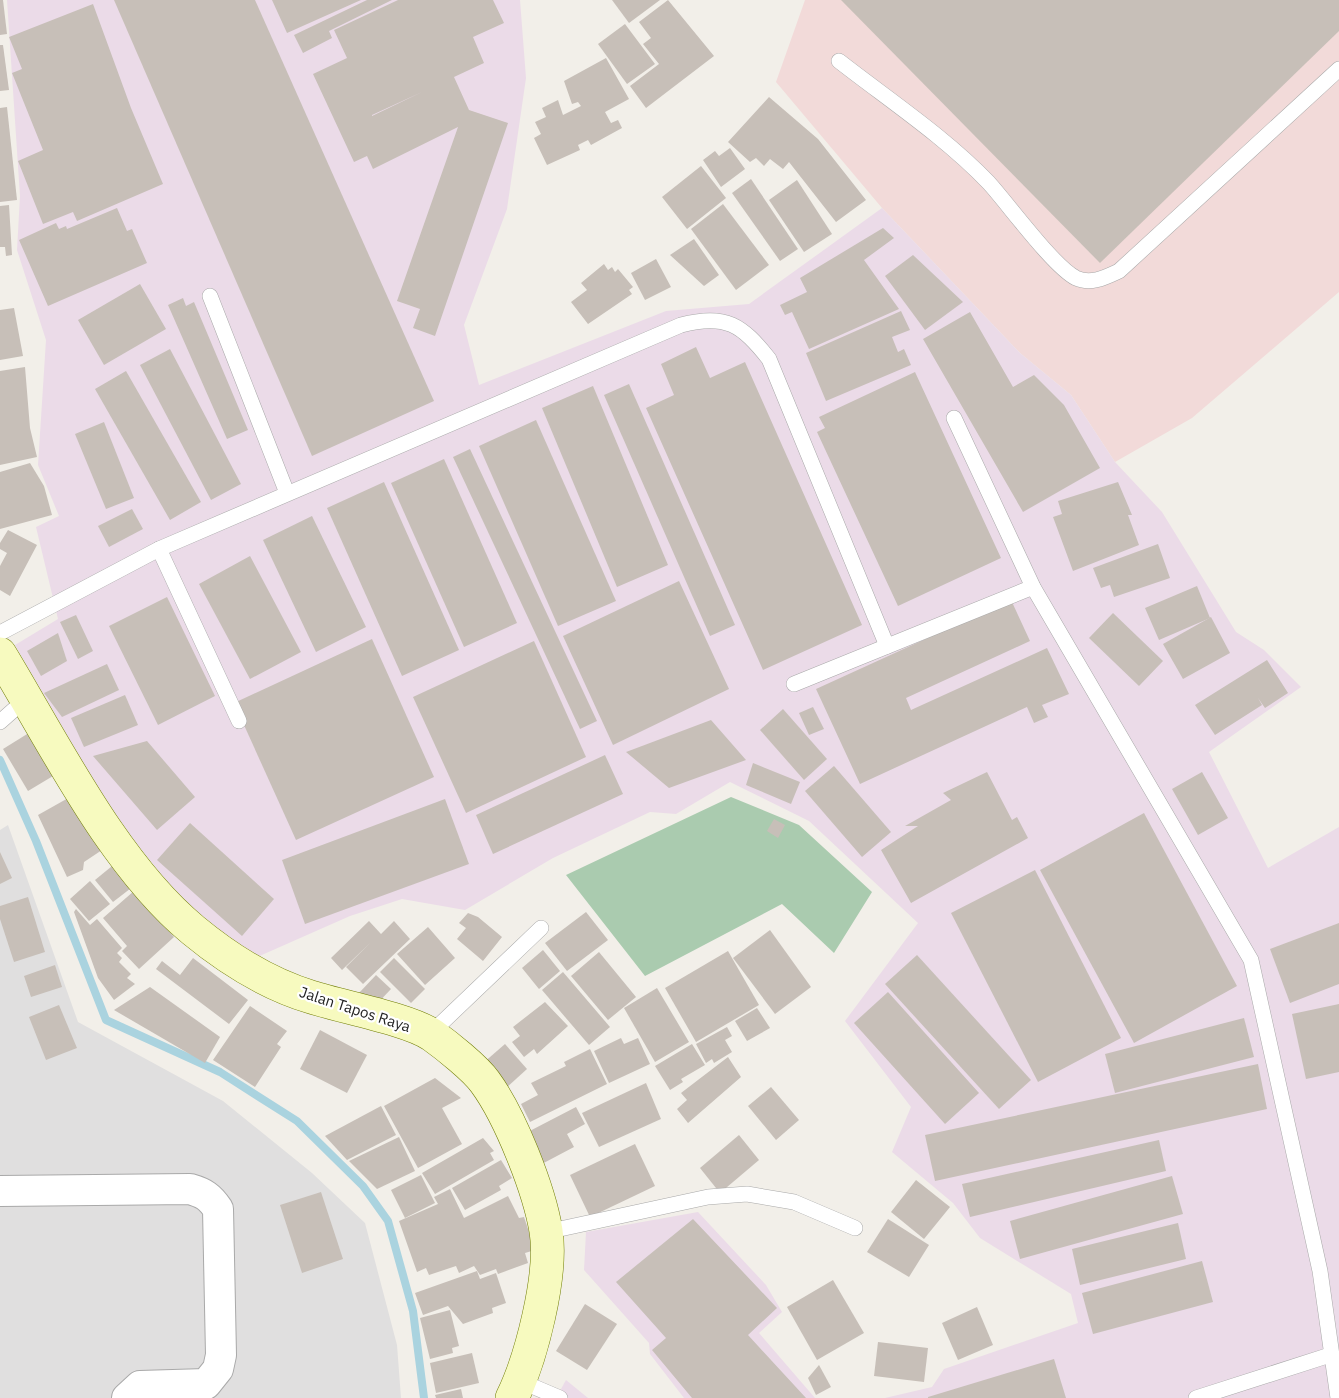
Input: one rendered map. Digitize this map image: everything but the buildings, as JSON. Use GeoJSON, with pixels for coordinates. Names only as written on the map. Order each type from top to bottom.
{"type":"FeatureCollection","features":[{"type":"Feature","properties":{"kind":"main road","name":"Jalan Tapos Raya"},"geometry":{"type":"LineString","coordinates":[[0,654],[98,816],[144,882],[192,930],[246,969],[297,992],[430,1034],[484,1081],[526,1165],[546,1232],[546,1266],[532,1341],[516,1390]]}},
{"type":"Feature","properties":{"kind":"street"},"geometry":{"type":"LineString","coordinates":[[0,1191],[190,1189],[211,1198],[218,1209],[221,1355],[218,1369],[206,1384],[140,1386],[127,1398]]}},
{"type":"Feature","properties":{"kind":"lane"},"geometry":{"type":"LineString","coordinates":[[839,61],[962,157],[1076,278],[1097,281],[1119,271],[1339,69]]}},
{"type":"Feature","properties":{"kind":"lane"},"geometry":{"type":"LineString","coordinates":[[210,296],[287,493]]}},
{"type":"Feature","properties":{"kind":"lane"},"geometry":{"type":"LineString","coordinates":[[0,633],[159,549],[287,493],[681,325],[698,320],[720,320],[738,326],[750,335],[769,359],[887,646]]}},
{"type":"Feature","properties":{"kind":"lane"},"geometry":{"type":"LineString","coordinates":[[954,418],[1033,587],[1251,960],[1320,1271],[1330,1355],[1338,1398]]}},
{"type":"Feature","properties":{"kind":"lane"},"geometry":{"type":"LineString","coordinates":[[159,549],[239,721]]}},
{"type":"Feature","properties":{"kind":"lane"},"geometry":{"type":"LineString","coordinates":[[794,684],[1033,587]]}},
{"type":"Feature","properties":{"kind":"lane"},"geometry":{"type":"LineString","coordinates":[[0,722],[27,698]]}},
{"type":"Feature","properties":{"kind":"lane"},"geometry":{"type":"LineString","coordinates":[[430,1034],[541,928]]}},
{"type":"Feature","properties":{"kind":"lane"},"geometry":{"type":"LineString","coordinates":[[546,1232],[708,1197],[747,1194],[794,1202],[855,1228]]}},
{"type":"Feature","properties":{"kind":"lane"},"geometry":{"type":"LineString","coordinates":[[1196,1398],[1330,1355]]}},
{"type":"Feature","properties":{"kind":"lane"},"geometry":{"type":"LineString","coordinates":[[516,1390],[560,1398]]}},
{"type":"Feature","properties":{"kind":"shaded area"},"geometry":{"type":"Polygon","coordinates":[[[7,0],[520,0],[526,78],[507,209],[464,325],[479,385],[666,311],[749,304],[882,208],[1020,353],[1071,395],[1115,462],[1162,512],[1236,632],[1264,650],[1301,687],[1209,752],[1268,868],[1339,827],[1339,1398],[885,1398],[932,1387],[944,1369],[1078,1323],[1071,1294],[980,1238],[953,1203],[892,1152],[911,1107],[845,1021],[918,923],[809,821],[730,782],[676,814],[650,812],[553,858],[465,910],[402,899],[350,916],[255,958],[180,898],[133,839],[95,784],[15,645],[58,619],[36,527],[59,516],[38,465],[46,340],[17,250],[20,196],[7,0]]]}},
{"type":"Feature","properties":{"kind":"shaded area"},"geometry":{"type":"Polygon","coordinates":[[[805,0],[1339,0],[1339,292],[1192,418],[1115,462],[1071,395],[1020,353],[882,208],[776,82],[805,0]]]}},
{"type":"Feature","properties":{"kind":"shaded area"},"geometry":{"type":"Polygon","coordinates":[[[8,825],[78,1022],[223,1101],[312,1173],[365,1223],[397,1345],[401,1398],[0,1398],[0,830],[8,825]]]}},
{"type":"Feature","properties":{"kind":"shaded area"},"geometry":{"type":"Polygon","coordinates":[[[698,1212],[766,1285],[782,1312],[759,1333],[815,1398],[684,1398],[650,1354],[649,1343],[584,1270],[586,1232],[698,1212]]]}},
{"type":"Feature","properties":{"kind":"shaded area"},"geometry":{"type":"Polygon","coordinates":[[[566,1380],[588,1398],[556,1398],[566,1380]]]}},
{"type":"Feature","properties":{"kind":"green space"},"geometry":{"type":"Polygon","coordinates":[[[731,797],[799,825],[872,892],[834,953],[782,904],[645,976],[566,875],[731,797]]]}},
{"type":"Feature","properties":{"kind":"waterway"},"geometry":{"type":"LineString","coordinates":[[0,760],[36,841],[106,1020],[220,1072],[297,1121],[363,1186],[388,1221],[413,1311],[424,1398]]}}]}
